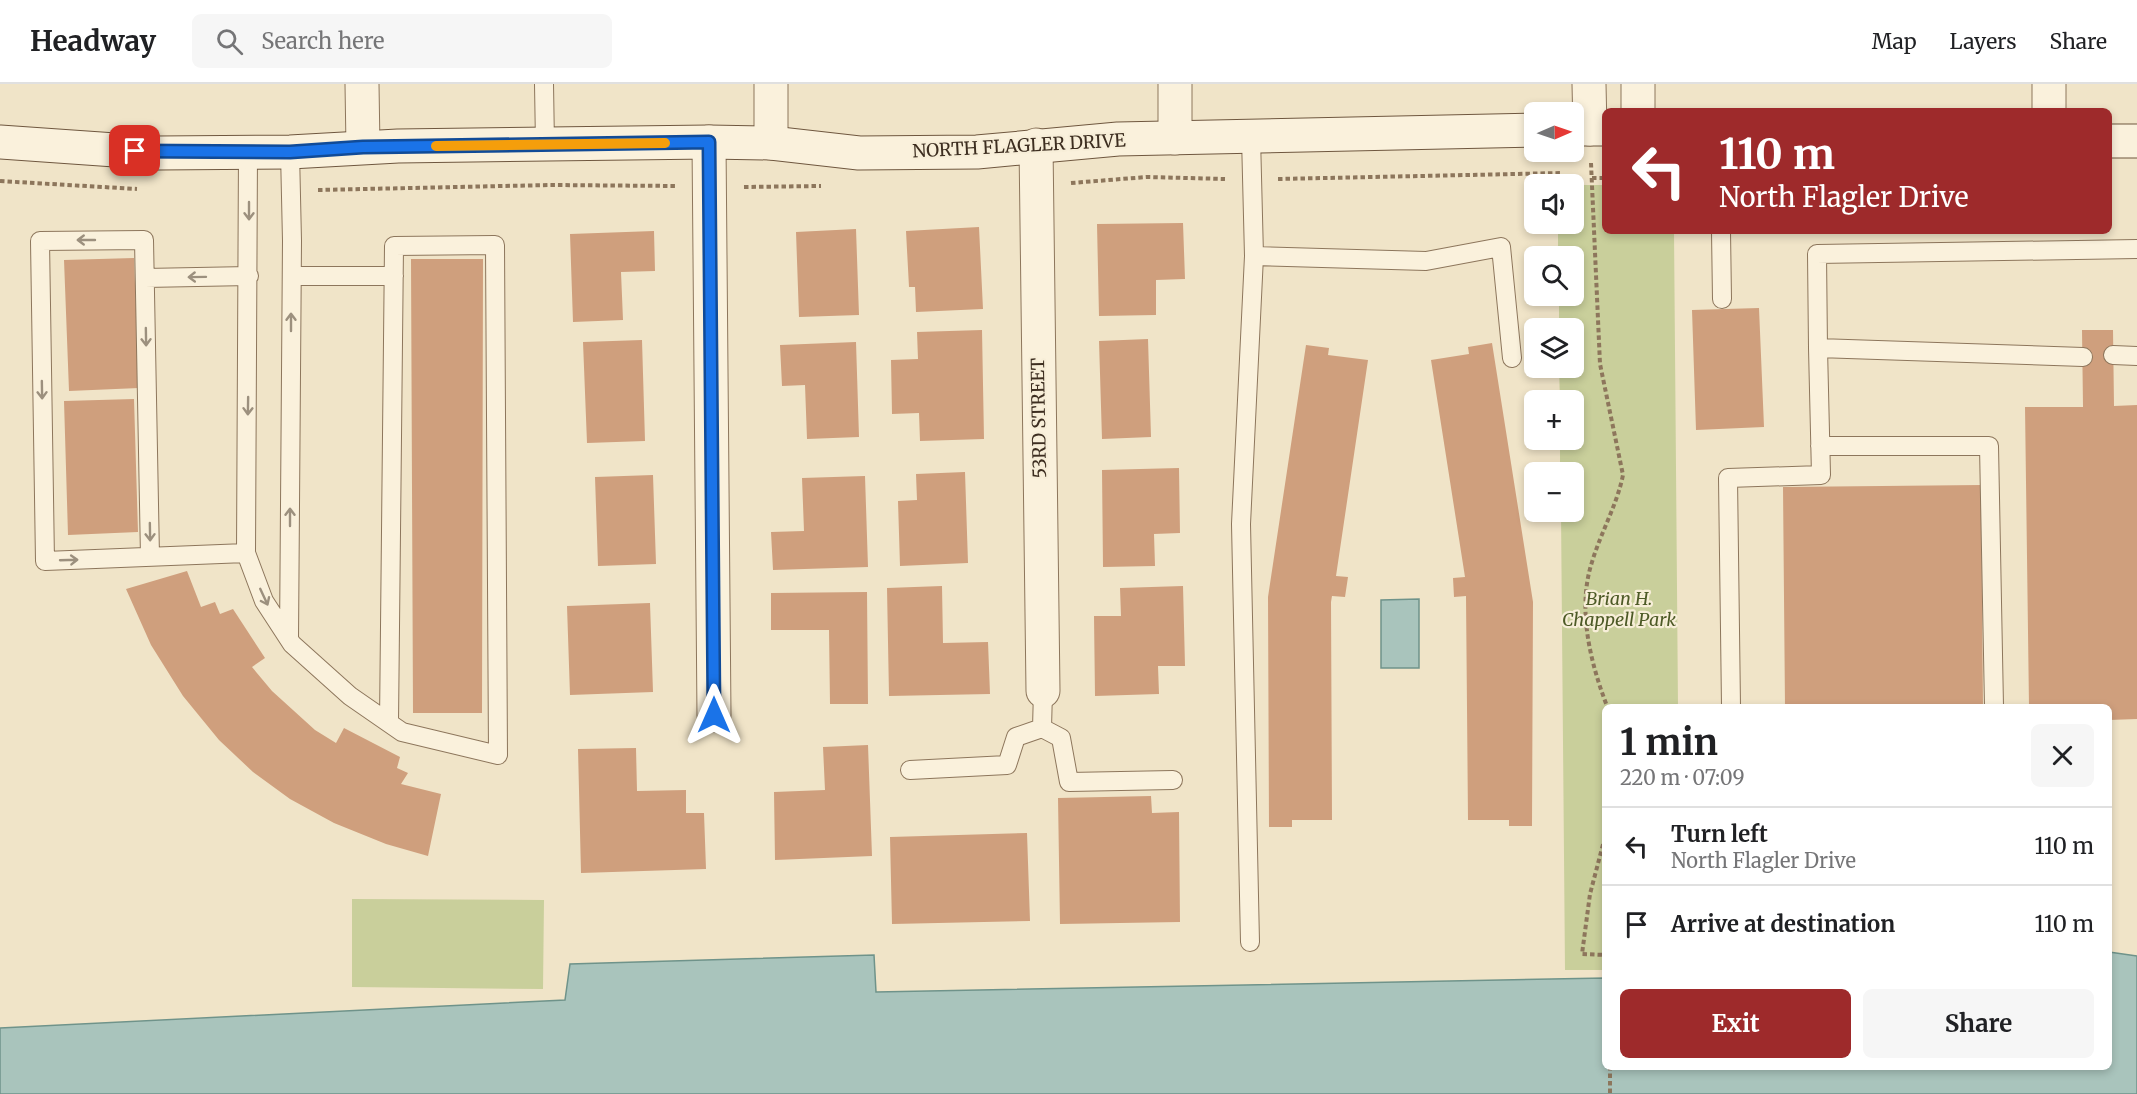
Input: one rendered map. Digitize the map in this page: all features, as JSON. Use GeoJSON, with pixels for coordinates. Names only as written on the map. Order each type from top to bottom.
{"type":"FeatureCollection","features":[{"type":"Feature","properties":{"kind":"street"},"geometry":{"type":"LineString","coordinates":[[362,84],[363,147]]}},
{"type":"Feature","properties":{"kind":"street"},"geometry":{"type":"LineString","coordinates":[[771,84],[771,143]]}},
{"type":"Feature","properties":{"kind":"street"},"geometry":{"type":"LineString","coordinates":[[1175,84],[1175,138]]}},
{"type":"Feature","properties":{"kind":"street"},"geometry":{"type":"LineString","coordinates":[[1589,84],[1589,129]]}},
{"type":"Feature","properties":{"kind":"street"},"geometry":{"type":"LineString","coordinates":[[1638,84],[1638,108]]}},
{"type":"Feature","properties":{"kind":"street"},"geometry":{"type":"LineString","coordinates":[[2049,84],[2049,108]]}},
{"type":"Feature","properties":{"kind":"street","name":"NORTH FLAGLER DRIVE"},"geometry":{"type":"LineString","coordinates":[[0,142],[158,153],[290,152],[363,147],[709,142],[771,143],[859,153],[977,152],[1118,139],[1524,130]]}},
{"type":"Feature","properties":{"kind":"street"},"geometry":{"type":"LineString","coordinates":[[2112,141],[2137,141]]}},
{"type":"Feature","properties":{"kind":"street"},"geometry":{"type":"LineString","coordinates":[[709,142],[714,715]]}},
{"type":"Feature","properties":{"kind":"street","name":"53RD STREET"},"geometry":{"type":"LineString","coordinates":[[1036,145],[1043,691]]}},
{"type":"Feature","properties":{"kind":"lane"},"geometry":{"type":"LineString","coordinates":[[544,84],[545,144]]}},
{"type":"Feature","properties":{"kind":"lane"},"geometry":{"type":"LineString","coordinates":[[1250,942],[1241,524],[1254,256],[1251,136]]}},
{"type":"Feature","properties":{"kind":"lane"},"geometry":{"type":"LineString","coordinates":[[248,152],[246,553],[264,601],[289,638],[350,696],[402,732],[498,755],[495,245],[394,246],[389,722]]}},
{"type":"Feature","properties":{"kind":"lane"},"geometry":{"type":"LineString","coordinates":[[289,638],[292,276],[290,152]]}},
{"type":"Feature","properties":{"kind":"lane"},"geometry":{"type":"LineString","coordinates":[[1721,234],[1722,299]]}},
{"type":"Feature","properties":{"kind":"lane"},"geometry":{"type":"LineString","coordinates":[[150,557],[144,240],[39,241],[45,561],[150,557],[246,553]]}},
{"type":"Feature","properties":{"kind":"lane"},"geometry":{"type":"LineString","coordinates":[[1254,256],[1426,261],[1501,247],[1512,358]]}},
{"type":"Feature","properties":{"kind":"lane"},"geometry":{"type":"LineString","coordinates":[[1731,704],[1728,478],[1821,475],[1817,254],[2137,249]]}},
{"type":"Feature","properties":{"kind":"lane"},"geometry":{"type":"LineString","coordinates":[[145,278],[249,276]]}},
{"type":"Feature","properties":{"kind":"lane"},"geometry":{"type":"LineString","coordinates":[[292,276],[394,276]]}},
{"type":"Feature","properties":{"kind":"lane"},"geometry":{"type":"LineString","coordinates":[[1818,348],[2083,357]]}},
{"type":"Feature","properties":{"kind":"lane"},"geometry":{"type":"LineString","coordinates":[[2113,356],[2137,356]]}},
{"type":"Feature","properties":{"kind":"lane"},"geometry":{"type":"LineString","coordinates":[[1820,446],[1989,446],[1994,704]]}},
{"type":"Feature","properties":{"kind":"lane"},"geometry":{"type":"LineString","coordinates":[[1042,728],[1043,691]]}},
{"type":"Feature","properties":{"kind":"lane"},"geometry":{"type":"LineString","coordinates":[[910,770],[1007,765],[1016,737],[1042,728],[1061,738],[1069,782],[1173,780]]}},
{"type":"Feature","properties":{"kind":"path"},"geometry":{"type":"LineString","coordinates":[[1589,129],[1600,364],[1623,475],[1587,582],[1586,613],[1589,640],[1596,678],[1606,704]]}},
{"type":"Feature","properties":{"kind":"path"},"geometry":{"type":"LineString","coordinates":[[1036,186],[1147,177],[1252,180],[1562,173]]}},
{"type":"Feature","properties":{"kind":"path"},"geometry":{"type":"LineString","coordinates":[[1592,178],[1602,178]]}},
{"type":"Feature","properties":{"kind":"path"},"geometry":{"type":"LineString","coordinates":[[0,181],[147,189]]}},
{"type":"Feature","properties":{"kind":"path"},"geometry":{"type":"LineString","coordinates":[[291,190],[550,185],[831,186]]}},
{"type":"Feature","properties":{"kind":"path"},"geometry":{"type":"LineString","coordinates":[[1602,848],[1590,894],[1582,954],[1602,955]]}},
{"type":"Feature","properties":{"kind":"path"},"geometry":{"type":"LineString","coordinates":[[1610,1070],[1610,1094]]}},
{"type":"Feature","properties":{"kind":"green space","name":"Brian H. Chappell Park"},"geometry":{"type":"Polygon","coordinates":[[[1584,185],[1602,185],[1602,234],[1674,234],[1678,704],[1602,704],[1602,970],[1565,970],[1561,522],[1584,522],[1584,462],[1560,462],[1560,450],[1584,450],[1584,390],[1560,390],[1559,378],[1584,378],[1584,318],[1559,318],[1559,306],[1584,306],[1584,246],[1558,246],[1558,234],[1584,234],[1584,185]]]}},
{"type":"Feature","properties":{"kind":"green space"},"geometry":{"type":"Polygon","coordinates":[[[352,899],[544,900],[543,989],[352,987],[352,899]]]}},
{"type":"Feature","properties":{"kind":"water"},"geometry":{"type":"Polygon","coordinates":[[[1419,599],[1419,668],[1381,668],[1381,600],[1419,599]]]}},
{"type":"Feature","properties":{"kind":"water"},"geometry":{"type":"Polygon","coordinates":[[[2112,952],[2137,956],[2137,1094],[0,1094],[0,1028],[565,1000],[570,964],[874,955],[876,992],[1602,978],[1602,1070],[2112,1070],[2112,952]]]}},
{"type":"Feature","properties":{"kind":"building"},"geometry":{"type":"Polygon","coordinates":[[[1183,223],[1185,279],[1156,280],[1156,315],[1099,316],[1097,224],[1183,223]]]}},
{"type":"Feature","properties":{"kind":"building"},"geometry":{"type":"Polygon","coordinates":[[[979,227],[983,309],[916,312],[915,287],[909,287],[906,231],[979,227]]]}},
{"type":"Feature","properties":{"kind":"building"},"geometry":{"type":"Polygon","coordinates":[[[856,229],[859,315],[799,317],[796,232],[856,229]]]}},
{"type":"Feature","properties":{"kind":"building"},"geometry":{"type":"Polygon","coordinates":[[[654,231],[655,271],[621,272],[623,320],[573,322],[570,234],[654,231]]]}},
{"type":"Feature","properties":{"kind":"building"},"geometry":{"type":"Polygon","coordinates":[[[134,258],[139,388],[69,391],[64,260],[134,258]]]}},
{"type":"Feature","properties":{"kind":"building"},"geometry":{"type":"Polygon","coordinates":[[[411,259],[483,259],[482,713],[413,713],[411,259]]]}},
{"type":"Feature","properties":{"kind":"building"},"geometry":{"type":"Polygon","coordinates":[[[1759,308],[1764,427],[1696,430],[1692,310],[1759,308]]]}},
{"type":"Feature","properties":{"kind":"building"},"geometry":{"type":"Polygon","coordinates":[[[982,330],[984,439],[920,441],[919,413],[892,414],[891,360],[918,359],[917,332],[982,330]]]}},
{"type":"Feature","properties":{"kind":"building"},"geometry":{"type":"Polygon","coordinates":[[[2082,330],[2113,330],[2114,406],[2137,405],[2137,719],[2112,720],[2112,704],[2029,704],[2025,407],[2083,407],[2082,330]]]}},
{"type":"Feature","properties":{"kind":"building"},"geometry":{"type":"Polygon","coordinates":[[[1148,339],[1151,437],[1102,439],[1099,341],[1148,339]]]}},
{"type":"Feature","properties":{"kind":"building"},"geometry":{"type":"Polygon","coordinates":[[[642,340],[645,441],[587,443],[583,342],[642,340]]]}},
{"type":"Feature","properties":{"kind":"building"},"geometry":{"type":"Polygon","coordinates":[[[856,342],[859,437],[807,439],[805,385],[782,386],[780,345],[856,342]]]}},
{"type":"Feature","properties":{"kind":"building"},"geometry":{"type":"Polygon","coordinates":[[[1492,343],[1533,602],[1532,826],[1509,826],[1509,820],[1468,820],[1466,596],[1454,597],[1453,578],[1465,577],[1431,360],[1469,354],[1468,347],[1492,343]]]}},
{"type":"Feature","properties":{"kind":"building"},"geometry":{"type":"Polygon","coordinates":[[[1306,345],[1329,348],[1328,355],[1368,360],[1336,576],[1348,577],[1345,597],[1332,596],[1331,602],[1332,820],[1292,820],[1292,827],[1269,827],[1268,597],[1306,345]]]}},
{"type":"Feature","properties":{"kind":"building"},"geometry":{"type":"Polygon","coordinates":[[[134,399],[138,532],[68,535],[64,401],[134,399]]]}},
{"type":"Feature","properties":{"kind":"building"},"geometry":{"type":"Polygon","coordinates":[[[1179,468],[1180,533],[1154,534],[1155,566],[1103,567],[1102,470],[1179,468]]]}},
{"type":"Feature","properties":{"kind":"building"},"geometry":{"type":"Polygon","coordinates":[[[965,472],[968,563],[900,566],[898,501],[917,500],[916,474],[965,472]]]}},
{"type":"Feature","properties":{"kind":"building"},"geometry":{"type":"Polygon","coordinates":[[[653,475],[656,564],[598,566],[595,477],[653,475]]]}},
{"type":"Feature","properties":{"kind":"building"},"geometry":{"type":"Polygon","coordinates":[[[865,476],[868,567],[773,570],[771,532],[804,531],[802,478],[865,476]]]}},
{"type":"Feature","properties":{"kind":"building"},"geometry":{"type":"Polygon","coordinates":[[[1981,485],[1983,704],[1785,704],[1783,487],[1981,485]]]}},
{"type":"Feature","properties":{"kind":"building"},"geometry":{"type":"Polygon","coordinates":[[[187,571],[201,607],[215,602],[220,614],[233,609],[265,658],[252,667],[272,691],[315,730],[336,743],[344,728],[400,757],[397,768],[408,773],[401,784],[441,794],[428,856],[386,844],[334,823],[290,799],[253,772],[219,740],[183,696],[151,645],[126,589],[187,571]]]}},
{"type":"Feature","properties":{"kind":"building"},"geometry":{"type":"Polygon","coordinates":[[[942,586],[943,643],[988,642],[990,694],[889,696],[887,588],[942,586]]]}},
{"type":"Feature","properties":{"kind":"building"},"geometry":{"type":"Polygon","coordinates":[[[1183,586],[1185,666],[1158,666],[1159,694],[1095,696],[1094,616],[1121,616],[1120,588],[1183,586]]]}},
{"type":"Feature","properties":{"kind":"building"},"geometry":{"type":"Polygon","coordinates":[[[867,592],[868,704],[830,704],[829,630],[771,630],[771,593],[867,592]]]}},
{"type":"Feature","properties":{"kind":"building"},"geometry":{"type":"Polygon","coordinates":[[[650,603],[653,692],[570,695],[567,606],[650,603]]]}},
{"type":"Feature","properties":{"kind":"building"},"geometry":{"type":"Polygon","coordinates":[[[868,745],[872,856],[775,860],[774,792],[825,790],[823,747],[868,745]]]}},
{"type":"Feature","properties":{"kind":"building"},"geometry":{"type":"Polygon","coordinates":[[[636,748],[637,791],[686,790],[686,813],[704,813],[706,869],[581,873],[578,749],[636,748]]]}},
{"type":"Feature","properties":{"kind":"building"},"geometry":{"type":"Polygon","coordinates":[[[1151,796],[1152,813],[1179,812],[1180,922],[1060,924],[1058,798],[1151,796]]]}},
{"type":"Feature","properties":{"kind":"building"},"geometry":{"type":"Polygon","coordinates":[[[1027,833],[1030,921],[892,924],[890,837],[1027,833]]]}},
{"type":"Feature","properties":{"kind":"slow traffic"},"geometry":{"type":"LineString","coordinates":[[436,146],[665,143]]}},
{"type":"Feature","properties":{"kind":"route"},"geometry":{"type":"LineString","coordinates":[[135,151],[158,153],[290,152],[363,147],[709,142],[714,715]]}}]}
